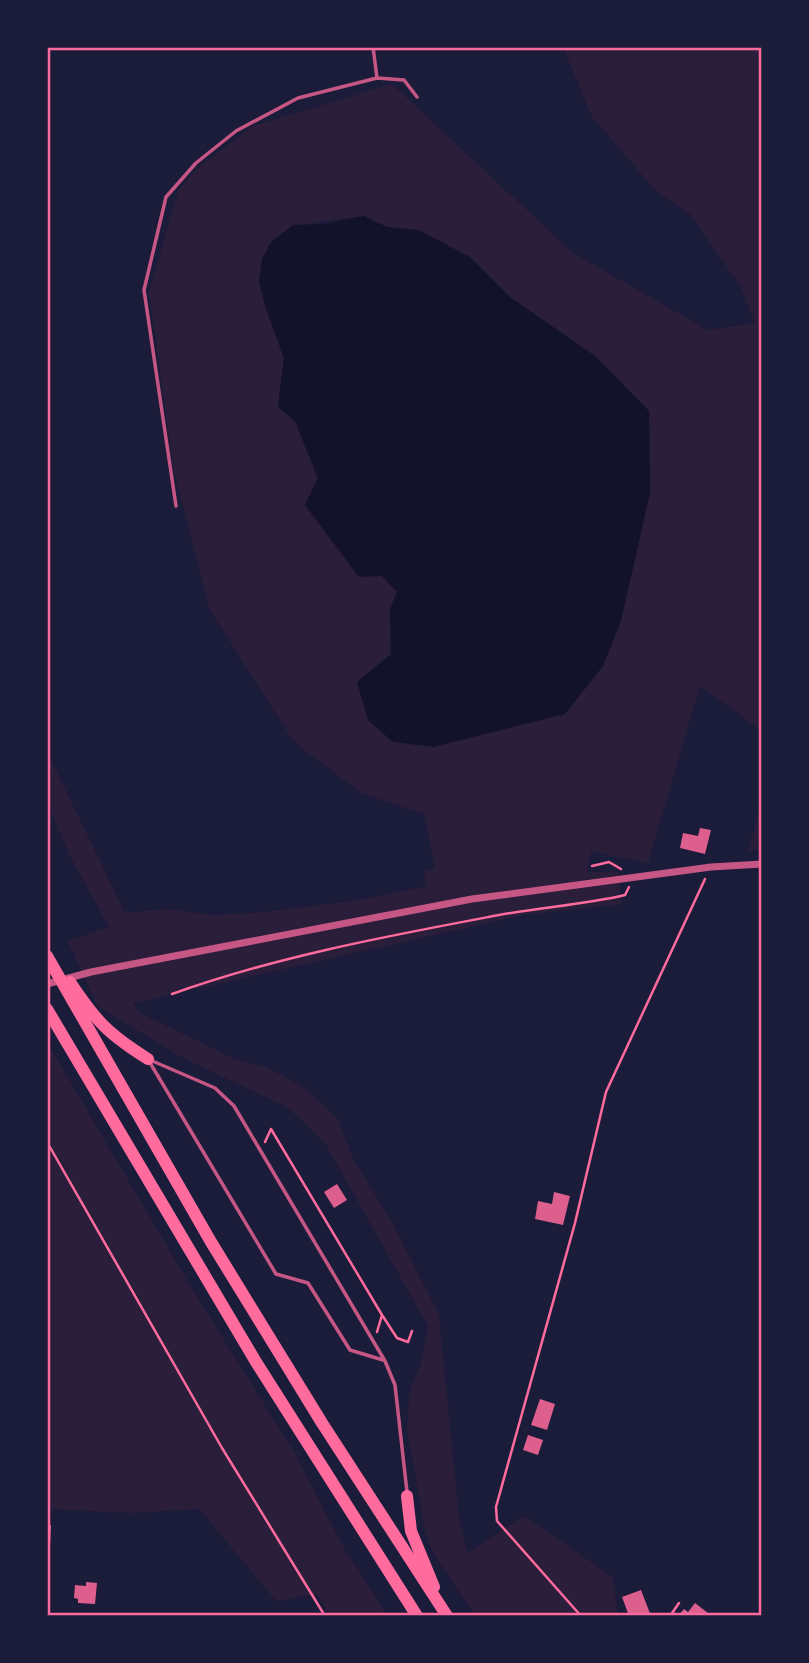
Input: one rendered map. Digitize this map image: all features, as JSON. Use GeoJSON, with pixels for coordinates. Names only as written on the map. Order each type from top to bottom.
{"type":"FeatureCollection","features":[{"type":"Feature","properties":{"kind":"highway"},"geometry":{"type":"LineString","coordinates":[[47,948],[96,1021],[114,1038],[148,1059]]}},
{"type":"Feature","properties":{"kind":"highway"},"geometry":{"type":"LineString","coordinates":[[47,956],[211,1242],[329,1434],[447,1616]]}},
{"type":"Feature","properties":{"kind":"highway"},"geometry":{"type":"LineString","coordinates":[[47,1009],[256,1362],[417,1616]]}},
{"type":"Feature","properties":{"kind":"highway"},"geometry":{"type":"LineString","coordinates":[[407,1496],[411,1531],[447,1616]]}},
{"type":"Feature","properties":{"kind":"street"},"geometry":{"type":"LineString","coordinates":[[47,984],[91,972],[472,899],[711,867],[762,864]]}},
{"type":"Feature","properties":{"kind":"lane"},"geometry":{"type":"LineString","coordinates":[[373,47],[377,78]]}},
{"type":"Feature","properties":{"kind":"lane"},"geometry":{"type":"LineString","coordinates":[[176,506],[144,290],[166,197],[196,163],[236,131],[298,98],[377,78],[404,80],[417,97]]}},
{"type":"Feature","properties":{"kind":"lane"},"geometry":{"type":"LineString","coordinates":[[148,1059],[215,1088],[234,1106],[303,1220],[385,1361],[395,1385],[407,1496]]}},
{"type":"Feature","properties":{"kind":"lane"},"geometry":{"type":"LineString","coordinates":[[148,1059],[276,1274],[308,1283],[350,1350],[385,1361]]}},
{"type":"Feature","properties":{"kind":"path"},"geometry":{"type":"LineString","coordinates":[[172,994],[240,970],[311,951],[501,914],[625,895],[633,879],[609,862],[592,866]]}},
{"type":"Feature","properties":{"kind":"path"},"geometry":{"type":"LineString","coordinates":[[581,1616],[497,1521],[496,1507],[575,1223],[606,1092],[711,867]]}},
{"type":"Feature","properties":{"kind":"path"},"geometry":{"type":"LineString","coordinates":[[261,1152],[271,1129],[397,1338],[408,1342],[412,1331]]}},
{"type":"Feature","properties":{"kind":"path"},"geometry":{"type":"LineString","coordinates":[[47,1142],[229,1459],[325,1616]]}},
{"type":"Feature","properties":{"kind":"path"},"geometry":{"type":"LineString","coordinates":[[303,1220],[320,1210]]}},
{"type":"Feature","properties":{"kind":"path"},"geometry":{"type":"LineString","coordinates":[[374,1342],[382,1315]]}},
{"type":"Feature","properties":{"kind":"path"},"geometry":{"type":"LineString","coordinates":[[670,1616],[679,1603]]}},
{"type":"Feature","properties":{"kind":"shaded area"},"geometry":{"type":"Polygon","coordinates":[[[563,47],[762,47],[762,731],[700,686],[648,863],[591,851],[587,872],[618,872],[621,904],[523,915],[133,1003],[140,1013],[235,1059],[268,1068],[305,1088],[337,1118],[354,1160],[394,1226],[439,1315],[459,1517],[467,1553],[524,1516],[613,1577],[618,1616],[475,1616],[432,1551],[424,1526],[407,1428],[410,1389],[422,1361],[428,1326],[325,1143],[287,1107],[183,1058],[97,1006],[68,941],[109,927],[71,858],[47,802],[47,751],[125,913],[167,909],[214,915],[262,912],[353,901],[426,886],[424,871],[435,868],[424,814],[361,793],[294,742],[210,610],[173,468],[149,291],[179,189],[200,166],[253,126],[392,84],[573,253],[708,330],[755,323],[740,286],[692,216],[656,191],[592,117],[563,47]],[[364,216],[305,225],[281,236],[262,259],[284,358],[278,407],[295,421],[318,478],[382,576],[397,592],[390,610],[391,654],[650,493],[649,411],[510,297],[470,257],[418,230],[387,227],[364,216]]]}},
{"type":"Feature","properties":{"kind":"shaded area"},"geometry":{"type":"Polygon","coordinates":[[[364,216],[387,227],[418,230],[470,257],[510,297],[595,356],[649,411],[650,493],[621,621],[603,666],[565,714],[434,747],[393,742],[368,720],[357,682],[391,654],[390,610],[397,592],[382,576],[359,577],[305,505],[318,478],[295,421],[278,407],[284,358],[259,282],[262,259],[271,242],[293,225],[325,224],[364,216]]]}},
{"type":"Feature","properties":{"kind":"shaded area"},"geometry":{"type":"Polygon","coordinates":[[[762,799],[762,849],[748,851],[762,799]]]}},
{"type":"Feature","properties":{"kind":"shaded area"},"geometry":{"type":"Polygon","coordinates":[[[47,1042],[190,1285],[296,1455],[341,1543],[388,1616],[330,1616],[317,1594],[276,1601],[199,1509],[132,1513],[47,1509],[47,1042]]]}},
{"type":"Feature","properties":{"kind":"building"},"geometry":{"type":"Polygon","coordinates":[[[700,828],[711,830],[705,854],[680,848],[683,833],[698,836],[700,828]]]}},
{"type":"Feature","properties":{"kind":"building"},"geometry":{"type":"Polygon","coordinates":[[[337,1184],[347,1200],[334,1208],[324,1192],[337,1184]]]}},
{"type":"Feature","properties":{"kind":"building"},"geometry":{"type":"Polygon","coordinates":[[[554,1192],[570,1196],[563,1225],[535,1219],[538,1201],[552,1204],[554,1192]]]}},
{"type":"Feature","properties":{"kind":"building"},"geometry":{"type":"Polygon","coordinates":[[[540,1399],[555,1404],[547,1430],[531,1425],[540,1399]]]}},
{"type":"Feature","properties":{"kind":"building"},"geometry":{"type":"Polygon","coordinates":[[[528,1435],[543,1440],[538,1455],[523,1450],[528,1435]]]}},
{"type":"Feature","properties":{"kind":"building"},"geometry":{"type":"Polygon","coordinates":[[[47,1525],[51,1525],[49,1568],[47,1568],[47,1525]]]}},
{"type":"Feature","properties":{"kind":"building"},"geometry":{"type":"Polygon","coordinates":[[[86,1582],[97,1583],[95,1604],[78,1603],[78,1599],[74,1598],[75,1585],[86,1586],[86,1582]]]}},
{"type":"Feature","properties":{"kind":"building"},"geometry":{"type":"Polygon","coordinates":[[[641,1590],[651,1616],[629,1616],[622,1597],[641,1590]]]}},
{"type":"Feature","properties":{"kind":"building"},"geometry":{"type":"Polygon","coordinates":[[[695,1603],[708,1613],[706,1616],[678,1616],[684,1609],[688,1612],[695,1603]]]}}]}
